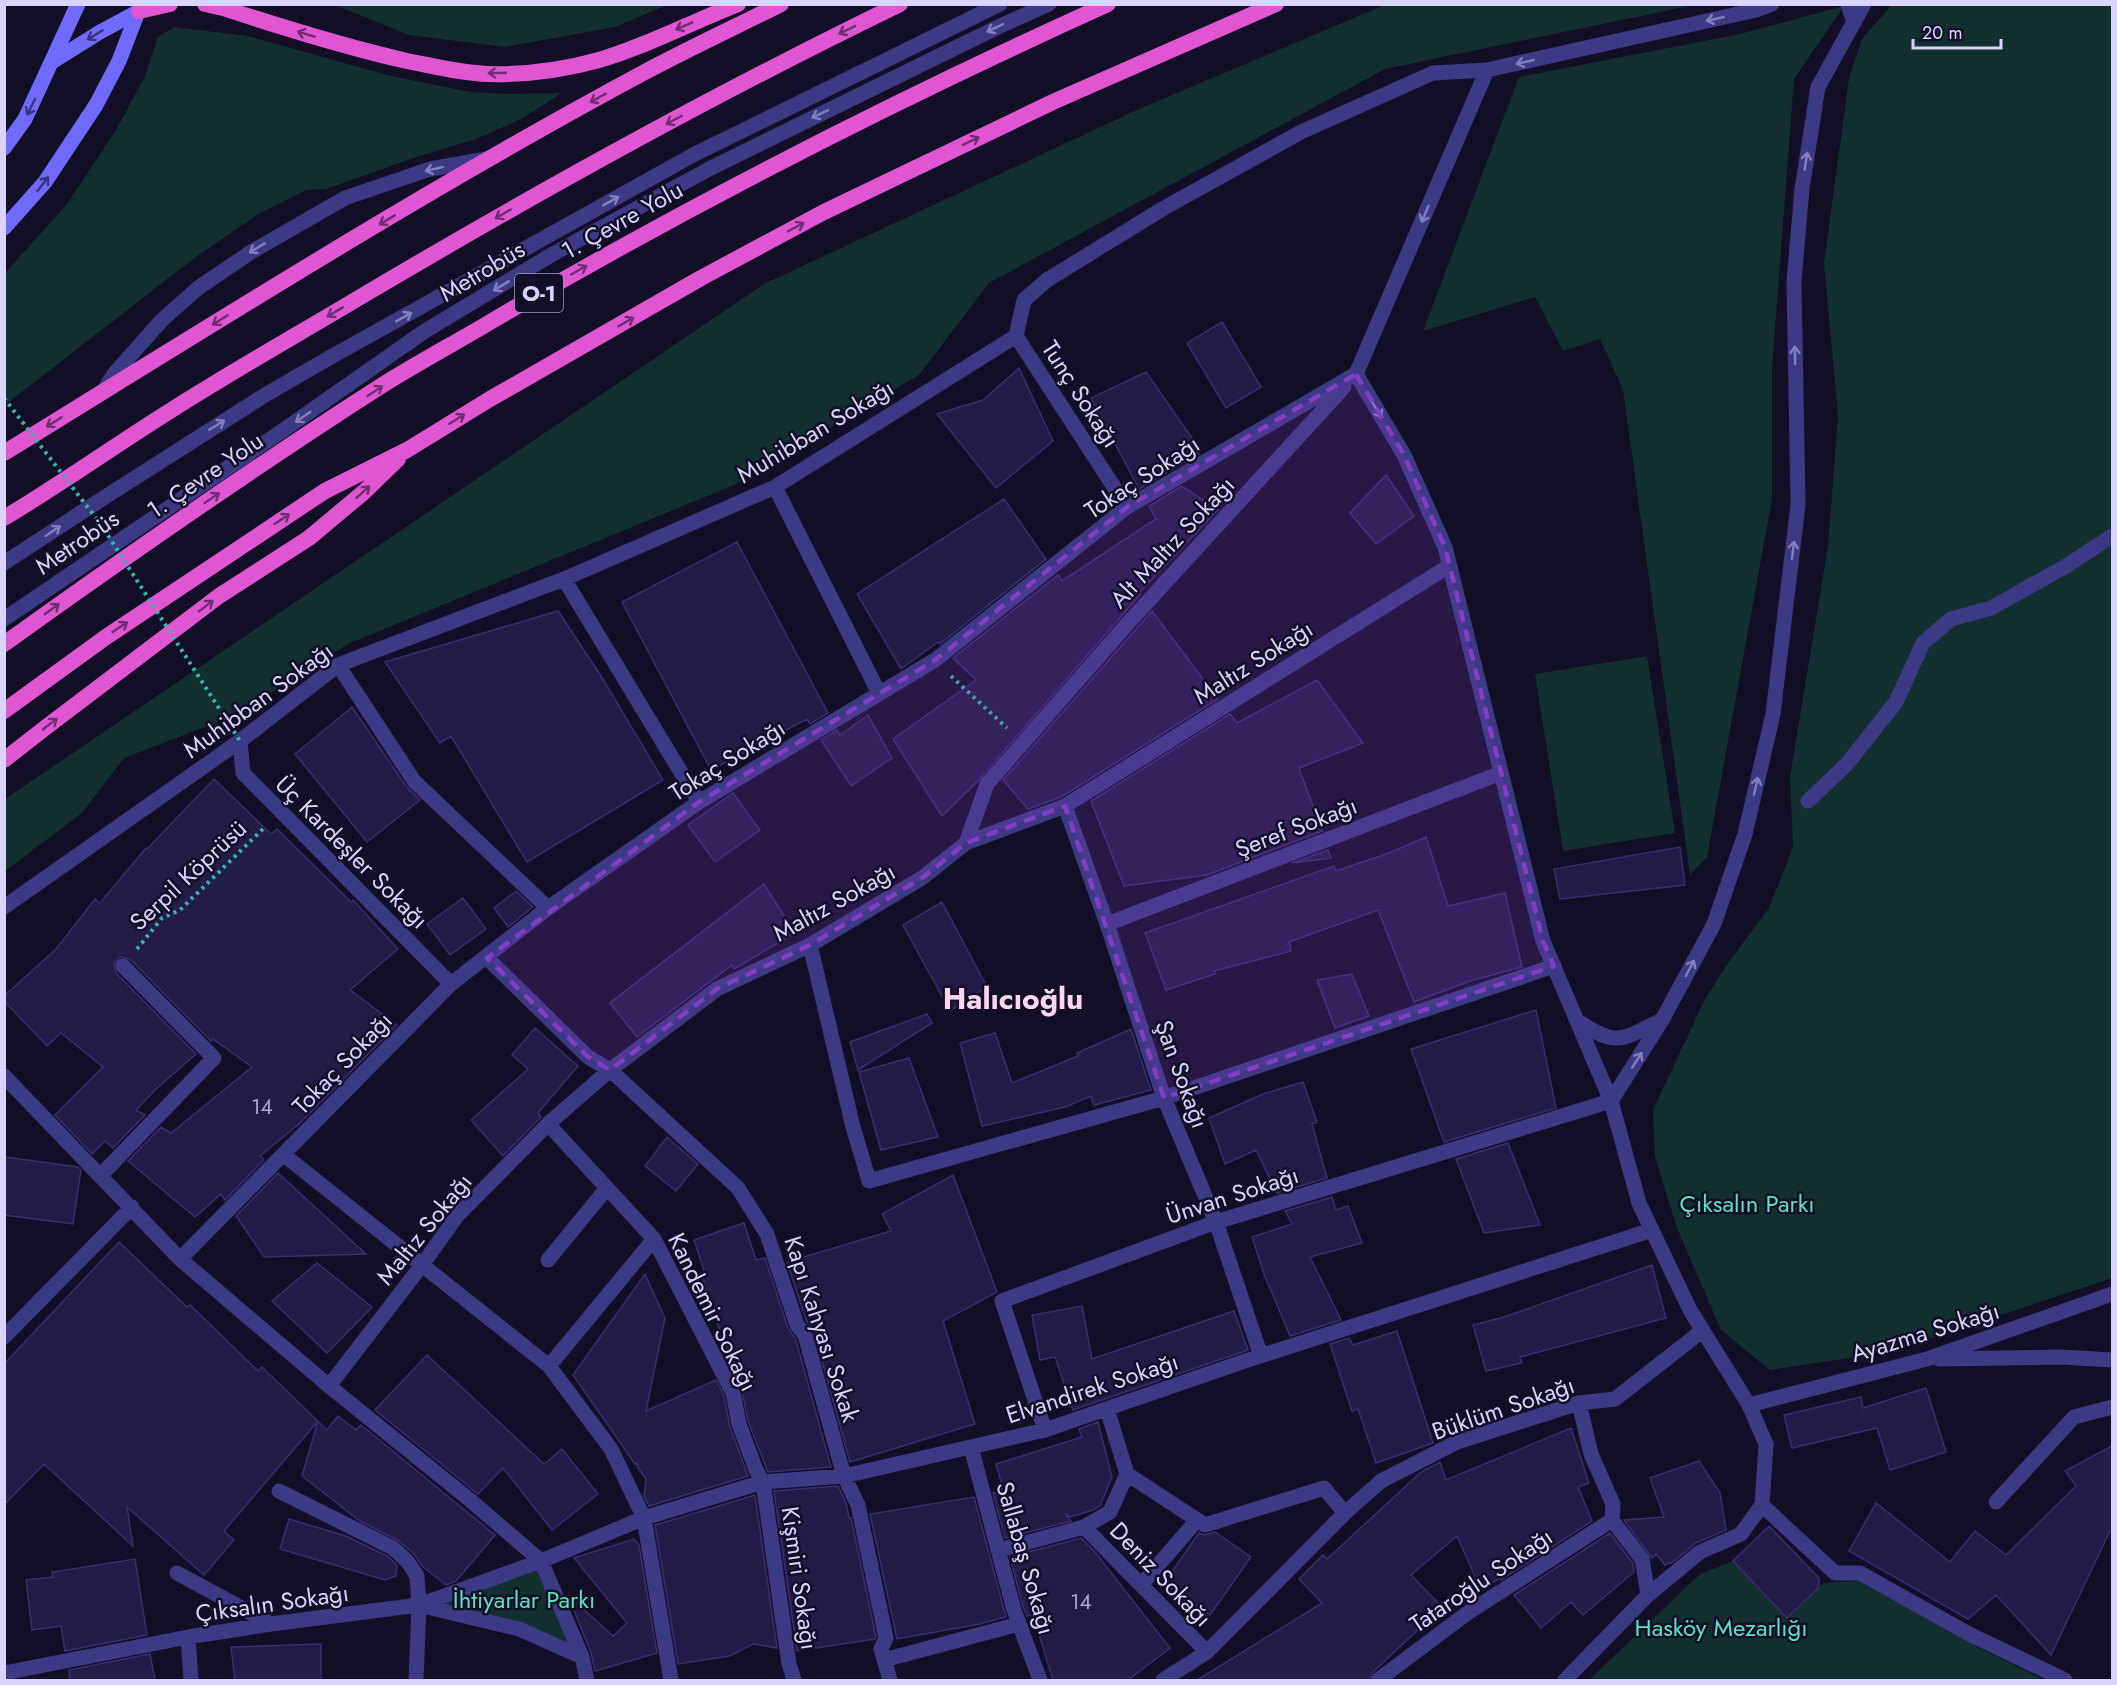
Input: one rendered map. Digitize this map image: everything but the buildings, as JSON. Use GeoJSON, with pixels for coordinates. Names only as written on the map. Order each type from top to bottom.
{"type":"FeatureCollection","features":[{"type":"Feature","properties":{"kind":"highway"},"geometry":{"type":"LineString","coordinates":[[140,8],[171,4]]}},
{"type":"Feature","properties":{"kind":"highway"},"geometry":{"type":"LineString","coordinates":[[205,4],[371,53],[454,71],[487,74],[538,72],[598,60],[639,46],[738,4]]}},
{"type":"Feature","properties":{"kind":"highway"},"geometry":{"type":"LineString","coordinates":[[236,4],[264,21]]}},
{"type":"Feature","properties":{"kind":"highway"},"geometry":{"type":"LineString","coordinates":[[4,453],[272,288],[492,158],[644,72],[781,4]]}},
{"type":"Feature","properties":{"kind":"highway"},"geometry":{"type":"LineString","coordinates":[[4,518],[169,411],[405,270],[588,165],[821,42],[900,4]]}},
{"type":"Feature","properties":{"kind":"highway","name":"1. Çevre Yolu"},"geometry":{"type":"LineString","coordinates":[[4,644],[221,492],[382,386],[579,269],[837,133],[974,65],[1108,4]]}},
{"type":"Feature","properties":{"kind":"highway"},"geometry":{"type":"LineString","coordinates":[[4,711],[106,637],[325,491],[407,450],[490,399],[701,278],[824,212],[1055,101],[1276,4]]}},
{"type":"Feature","properties":{"kind":"highway"},"geometry":{"type":"LineString","coordinates":[[4,760],[219,596],[309,538],[364,492],[407,450]]}},
{"type":"Feature","properties":{"kind":"main road"},"geometry":{"type":"LineString","coordinates":[[4,148],[25,119],[78,4]]}},
{"type":"Feature","properties":{"kind":"main road"},"geometry":{"type":"LineString","coordinates":[[52,62],[140,8]]}},
{"type":"Feature","properties":{"kind":"main road"},"geometry":{"type":"LineString","coordinates":[[4,228],[45,182],[96,105],[118,61],[140,8]]}},
{"type":"Feature","properties":{"kind":"street","name":"Metrobüs"},"geometry":{"type":"LineString","coordinates":[[4,563],[265,394],[320,363],[693,155],[999,4]]}},
{"type":"Feature","properties":{"kind":"street","name":"Metrobüs"},"geometry":{"type":"LineString","coordinates":[[4,619],[285,429],[425,331],[551,255],[711,168],[1049,4]]}},
{"type":"Feature","properties":{"kind":"street"},"geometry":{"type":"LineString","coordinates":[[1016,336],[1024,300],[1047,280],[1164,208],[1301,132],[1433,74],[1487,70],[1756,10],[1772,4]]}},
{"type":"Feature","properties":{"kind":"street"},"geometry":{"type":"LineString","coordinates":[[1848,4],[1854,23]]}},
{"type":"Feature","properties":{"kind":"street"},"geometry":{"type":"LineString","coordinates":[[1611,1101],[1662,1020],[1714,924],[1745,834],[1773,714],[1798,505],[1794,281],[1802,189],[1818,87],[1864,4]]}},
{"type":"Feature","properties":{"kind":"street","name":"Alt Maltız Sokağı"},"geometry":{"type":"LineString","coordinates":[[966,843],[987,784],[1129,622],[1356,374],[1487,70]]}},
{"type":"Feature","properties":{"kind":"street"},"geometry":{"type":"LineString","coordinates":[[103,392],[114,374],[162,320],[198,288],[251,252],[345,198],[430,169],[492,158]]}},
{"type":"Feature","properties":{"kind":"street","name":"Muhibban Sokağı"},"geometry":{"type":"LineString","coordinates":[[4,907],[240,741],[338,665],[564,579],[775,487],[1016,336]]}},
{"type":"Feature","properties":{"kind":"street","name":"Tunç Sokağı"},"geometry":{"type":"LineString","coordinates":[[1016,336],[1127,507]]}},
{"type":"Feature","properties":{"kind":"street"},"geometry":{"type":"LineString","coordinates":[[1356,374],[1404,455],[1444,548],[1543,941],[1611,1101],[1639,1203],[1690,1310],[1749,1405],[1766,1444],[1762,1506],[1741,1534],[1700,1552],[1648,1595],[1564,1680]]}},
{"type":"Feature","properties":{"kind":"street","name":"Tokaç Sokağı"},"geometry":{"type":"LineString","coordinates":[[180,1259],[451,984],[548,909],[699,802],[934,660],[1127,507],[1356,374]]}},
{"type":"Feature","properties":{"kind":"street"},"geometry":{"type":"LineString","coordinates":[[775,487],[879,693]]}},
{"type":"Feature","properties":{"kind":"street"},"geometry":{"type":"LineString","coordinates":[[1808,801],[1847,764],[1896,702],[1923,644],[1930,637],[1952,619],[1991,608],[2066,566],[2112,536]]}},
{"type":"Feature","properties":{"kind":"street","name":"Maltız Sokağı"},"geometry":{"type":"LineString","coordinates":[[329,1386],[458,1216],[548,1124],[610,1070],[717,989],[810,945],[922,878],[966,843],[1065,806],[1449,566]]}},
{"type":"Feature","properties":{"kind":"street"},"geometry":{"type":"LineString","coordinates":[[564,579],[699,802]]}},
{"type":"Feature","properties":{"kind":"street"},"geometry":{"type":"LineString","coordinates":[[338,665],[414,781],[548,909]]}},
{"type":"Feature","properties":{"kind":"street","name":"Üç Kardeşler Sokağı"},"geometry":{"type":"LineString","coordinates":[[240,741],[243,773],[451,984]]}},
{"type":"Feature","properties":{"kind":"street","name":"Şeref Sokağı"},"geometry":{"type":"LineString","coordinates":[[1107,924],[1501,773]]}},
{"type":"Feature","properties":{"kind":"street","name":"Şan Sokağı"},"geometry":{"type":"LineString","coordinates":[[1065,806],[1107,924],[1164,1098],[1216,1222],[1261,1356]]}},
{"type":"Feature","properties":{"kind":"street"},"geometry":{"type":"LineString","coordinates":[[810,945],[853,1127],[869,1181],[1164,1098],[1554,966]]}},
{"type":"Feature","properties":{"kind":"street","name":"Kapı Kahyası Sokak"},"geometry":{"type":"LineString","coordinates":[[487,958],[588,1057],[610,1070],[738,1188],[767,1234],[797,1325],[805,1335],[844,1476],[858,1505],[886,1638],[881,1649],[890,1680]]}},
{"type":"Feature","properties":{"kind":"street"},"geometry":{"type":"LineString","coordinates":[[100,1176],[214,1058],[123,966]]}},
{"type":"Feature","properties":{"kind":"street"},"geometry":{"type":"LineString","coordinates":[[1576,1020],[1599,1036],[1621,1040],[1662,1020]]}},
{"type":"Feature","properties":{"kind":"street"},"geometry":{"type":"LineString","coordinates":[[4,1076],[180,1259],[329,1386],[470,1500],[541,1561],[582,1657],[587,1680]]}},
{"type":"Feature","properties":{"kind":"street","name":"Ünvan Sokağı"},"geometry":{"type":"LineString","coordinates":[[1045,1430],[1002,1301],[1216,1222],[1611,1101]]}},
{"type":"Feature","properties":{"kind":"street","name":"Kandemir Sokağı"},"geometry":{"type":"LineString","coordinates":[[548,1124],[654,1239],[733,1393],[739,1424],[756,1470],[763,1482]]}},
{"type":"Feature","properties":{"kind":"street"},"geometry":{"type":"LineString","coordinates":[[284,1155],[549,1366],[611,1449],[644,1518],[670,1680]]}},
{"type":"Feature","properties":{"kind":"street"},"geometry":{"type":"LineString","coordinates":[[548,1260],[607,1188]]}},
{"type":"Feature","properties":{"kind":"street"},"geometry":{"type":"LineString","coordinates":[[4,1337],[132,1207]]}},
{"type":"Feature","properties":{"kind":"street","name":"Elvandirek Sokağı"},"geometry":{"type":"LineString","coordinates":[[541,1561],[644,1518],[763,1482],[844,1476],[1045,1430],[1261,1356],[1652,1230]]}},
{"type":"Feature","properties":{"kind":"street"},"geometry":{"type":"LineString","coordinates":[[549,1366],[654,1239]]}},
{"type":"Feature","properties":{"kind":"street","name":"Ayazma Sokağı"},"geometry":{"type":"LineString","coordinates":[[1749,1405],[1927,1359],[2112,1294]]}},
{"type":"Feature","properties":{"kind":"street","name":"Büklüm Sokağı"},"geometry":{"type":"LineString","coordinates":[[1163,1680],[1207,1652],[1345,1513],[1381,1481],[1457,1442],[1579,1402],[1615,1399],[1702,1331]]}},
{"type":"Feature","properties":{"kind":"street"},"geometry":{"type":"LineString","coordinates":[[1927,1359],[2112,1360]]}},
{"type":"Feature","properties":{"kind":"street"},"geometry":{"type":"LineString","coordinates":[[1579,1402],[1591,1454],[1613,1504],[1612,1520],[1642,1559],[1648,1595]]}},
{"type":"Feature","properties":{"kind":"street"},"geometry":{"type":"LineString","coordinates":[[1996,1502],[2074,1417],[2112,1407]]}},
{"type":"Feature","properties":{"kind":"street"},"geometry":{"type":"LineString","coordinates":[[1107,1409],[1127,1474],[1205,1525],[1324,1488],[1345,1513]]}},
{"type":"Feature","properties":{"kind":"street","name":"Sallabaş Sokağı"},"geometry":{"type":"LineString","coordinates":[[971,1447],[1019,1624],[1040,1680]]}},
{"type":"Feature","properties":{"kind":"street"},"geometry":{"type":"LineString","coordinates":[[999,1550],[1084,1527],[1110,1512],[1127,1474]]}},
{"type":"Feature","properties":{"kind":"street","name":"Kişmiri Sokağı"},"geometry":{"type":"LineString","coordinates":[[763,1482],[789,1664],[794,1680]]}},
{"type":"Feature","properties":{"kind":"street"},"geometry":{"type":"LineString","coordinates":[[279,1491],[393,1548],[408,1562],[417,1576],[419,1605],[416,1680]]}},
{"type":"Feature","properties":{"kind":"street"},"geometry":{"type":"LineString","coordinates":[[1762,1506],[1835,1573],[1860,1573],[1969,1634],[2065,1680]]}},
{"type":"Feature","properties":{"kind":"street"},"geometry":{"type":"LineString","coordinates":[[1141,1585],[1197,1520]]}},
{"type":"Feature","properties":{"kind":"street","name":"Tataroğlu Sokağı"},"geometry":{"type":"LineString","coordinates":[[1378,1680],[1466,1614],[1612,1520]]}},
{"type":"Feature","properties":{"kind":"street","name":"Deniz Sokağı"},"geometry":{"type":"LineString","coordinates":[[1084,1527],[1207,1652]]}},
{"type":"Feature","properties":{"kind":"street","name":"Çıksalın Sokağı"},"geometry":{"type":"LineString","coordinates":[[4,1672],[188,1637],[419,1605],[541,1561]]}},
{"type":"Feature","properties":{"kind":"street"},"geometry":{"type":"LineString","coordinates":[[177,1573],[271,1624]]}},
{"type":"Feature","properties":{"kind":"street"},"geometry":{"type":"LineString","coordinates":[[419,1605],[519,1629],[582,1657]]}},
{"type":"Feature","properties":{"kind":"street"},"geometry":{"type":"LineString","coordinates":[[884,1660],[1019,1624]]}},
{"type":"Feature","properties":{"kind":"street"},"geometry":{"type":"LineString","coordinates":[[188,1637],[191,1680]]}},
{"type":"Feature","properties":{"kind":"path"},"geometry":{"type":"LineString","coordinates":[[4,398],[102,526],[240,741]]}},
{"type":"Feature","properties":{"kind":"path"},"geometry":{"type":"LineString","coordinates":[[934,660],[1023,742]]}},
{"type":"Feature","properties":{"kind":"path","name":"Serpil Köprüsü"},"geometry":{"type":"LineString","coordinates":[[123,966],[162,918],[180,910],[281,812]]}},
{"type":"Feature","properties":{"kind":"highlighted area"},"geometry":{"type":"Polygon","coordinates":[[[1356,374],[1404,455],[1445,547],[1543,941],[1554,966],[1164,1098],[1065,806],[966,843],[922,878],[810,945],[717,989],[610,1070],[588,1057],[487,958],[699,802],[935,660],[1127,507],[1356,374]]]}},
{"type":"Feature","properties":{"kind":"green space"},"geometry":{"type":"Polygon","coordinates":[[[1387,4],[1694,5],[1385,69],[989,283],[919,375],[734,485],[348,644],[236,715],[124,758],[82,813],[5,871],[5,799],[764,284],[1139,109],[1387,4]]]}},
{"type":"Feature","properties":{"kind":"green space"},"geometry":{"type":"Polygon","coordinates":[[[335,5],[667,5],[615,27],[505,47],[409,35],[335,5]]]}},
{"type":"Feature","properties":{"kind":"green space","name":"Çıksalın Parkı"},"geometry":{"type":"Polygon","coordinates":[[[1892,5],[2112,5],[2112,1278],[1889,1352],[1770,1370],[1721,1330],[1677,1228],[1655,1157],[1653,1110],[1705,999],[1728,963],[1769,908],[1793,847],[1790,777],[1828,546],[1838,416],[1824,263],[1849,78],[1862,39],[1892,5]]]}},
{"type":"Feature","properties":{"kind":"green space"},"geometry":{"type":"Polygon","coordinates":[[[1844,6],[1794,79],[1772,369],[1772,499],[1707,857],[1690,875],[1623,390],[1600,339],[1563,351],[1535,297],[1423,331],[1519,77],[1740,34],[1844,6]]]}},
{"type":"Feature","properties":{"kind":"green space"},"geometry":{"type":"Polygon","coordinates":[[[174,27],[248,36],[391,76],[470,92],[562,93],[521,119],[476,139],[416,157],[326,189],[306,190],[257,215],[193,259],[5,405],[5,273],[67,204],[116,130],[144,78],[158,37],[174,27]]]}},
{"type":"Feature","properties":{"kind":"green space"},"geometry":{"type":"Polygon","coordinates":[[[1647,656],[1675,833],[1563,851],[1535,674],[1647,656]]]}},
{"type":"Feature","properties":{"kind":"green space","name":"İhtiyarlar Parkı"},"geometry":{"type":"Polygon","coordinates":[[[541,1561],[582,1657],[519,1629],[419,1605],[541,1561]]]}},
{"type":"Feature","properties":{"kind":"green space","name":"Hasköy Mezarlığı"},"geometry":{"type":"Polygon","coordinates":[[[1733,1561],[1787,1617],[1824,1583],[1859,1581],[1975,1646],[2044,1680],[1589,1680],[1700,1574],[1733,1561]]]}},
{"type":"Feature","properties":{"kind":"district","name":"Halıcıoğlu"},"geometry":{"type":"Point","coordinates":[1013,998]}}]}
